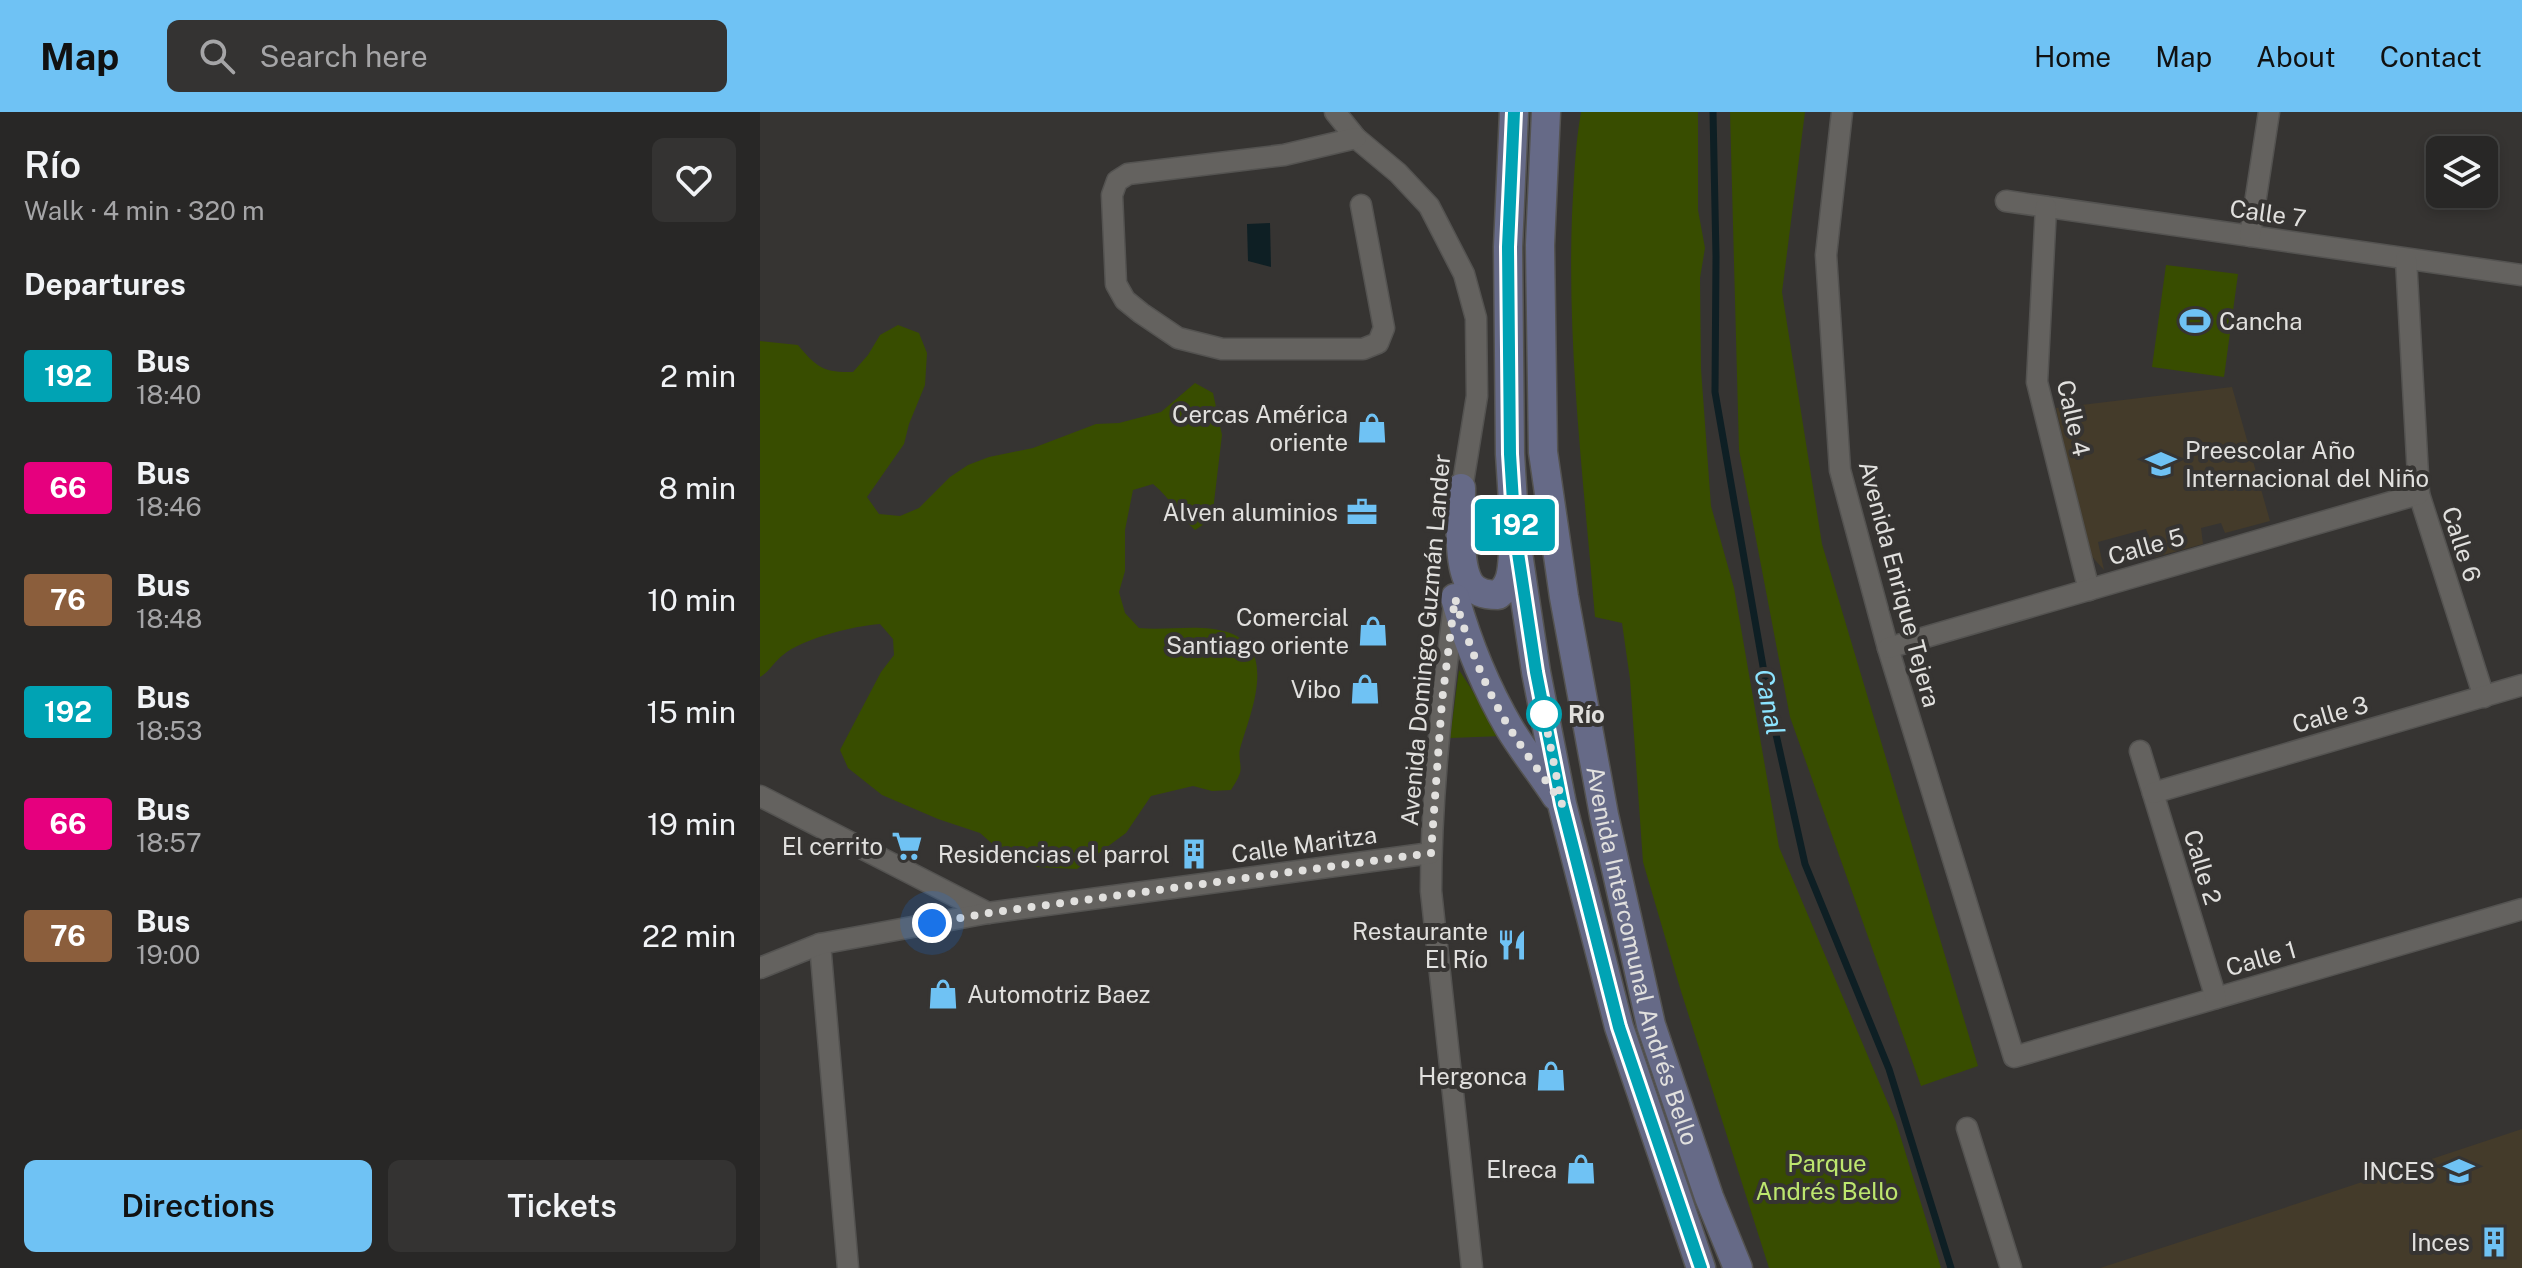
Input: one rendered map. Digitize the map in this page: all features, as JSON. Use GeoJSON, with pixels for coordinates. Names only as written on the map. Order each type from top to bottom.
{"type":"FeatureCollection","features":[{"type":"Feature","properties":{"kind":"main road","name":"Avenida Intercomunal Andrés Bello"},"geometry":{"type":"LineString","coordinates":[[1514,112],[1508,247],[1510,454],[1515,533],[1536,672],[1562,804],[1619,1027],[1698,1264]]}},
{"type":"Feature","properties":{"kind":"main road","name":"Avenida Intercomunal Andrés Bello"},"geometry":{"type":"LineString","coordinates":[[1547,118],[1540,245],[1543,452],[1564,597],[1607,829],[1651,1025],[1709,1197],[1738,1268]]}},
{"type":"Feature","properties":{"kind":"main road"},"geometry":{"type":"LineString","coordinates":[[1461,488],[1465,572],[1470,585],[1477,591],[1498,595],[1506,588],[1511,576],[1515,533]]}},
{"type":"Feature","properties":{"kind":"main road"},"geometry":{"type":"LineString","coordinates":[[1455,598],[1467,640],[1489,689],[1511,731],[1562,804]]}},
{"type":"Feature","properties":{"kind":"street","name":"Avenida Domingo Guzmán Lander"},"geometry":{"type":"LineString","coordinates":[[1335,112],[1356,138],[1398,173],[1429,206],[1464,274],[1476,318],[1477,396],[1461,488],[1455,598],[1442,701],[1431,853],[1434,921],[1472,1268]]}},
{"type":"Feature","properties":{"kind":"street","name":"Avenida Enrique Tejera"},"geometry":{"type":"LineString","coordinates":[[1842,112],[1826,255],[1840,470],[1888,648],[2014,1057]]}},
{"type":"Feature","properties":{"kind":"street"},"geometry":{"type":"LineString","coordinates":[[2250,236],[2269,112]]}},
{"type":"Feature","properties":{"kind":"street"},"geometry":{"type":"LineString","coordinates":[[1356,138],[1284,155],[1128,174],[1117,181],[1112,195],[1116,284],[1125,300],[1178,338],[1222,349],[1363,349],[1378,343],[1384,328],[1361,205]]}},
{"type":"Feature","properties":{"kind":"street","name":"Calle 7"},"geometry":{"type":"LineString","coordinates":[[2006,201],[2522,275]]}},
{"type":"Feature","properties":{"kind":"street","name":"Calle 4"},"geometry":{"type":"LineString","coordinates":[[2046,207],[2037,382],[2089,590]]}},
{"type":"Feature","properties":{"kind":"street","name":"Calle 6"},"geometry":{"type":"LineString","coordinates":[[2406,259],[2419,494],[2484,697]]}},
{"type":"Feature","properties":{"kind":"street","name":"Calle 5"},"geometry":{"type":"LineString","coordinates":[[1888,648],[2419,494]]}},
{"type":"Feature","properties":{"kind":"street","name":"Calle 3"},"geometry":{"type":"LineString","coordinates":[[2153,793],[2522,685]]}},
{"type":"Feature","properties":{"kind":"street","name":"Calle 2"},"geometry":{"type":"LineString","coordinates":[[2140,751],[2216,998]]}},
{"type":"Feature","properties":{"kind":"street"},"geometry":{"type":"LineString","coordinates":[[760,796],[988,913]]}},
{"type":"Feature","properties":{"kind":"street","name":"Calle Maritza"},"geometry":{"type":"LineString","coordinates":[[760,968],[820,944],[988,913],[1431,853]]}},
{"type":"Feature","properties":{"kind":"street","name":"Calle 1"},"geometry":{"type":"LineString","coordinates":[[2014,1057],[2522,909]]}},
{"type":"Feature","properties":{"kind":"street"},"geometry":{"type":"LineString","coordinates":[[820,944],[848,1268]]}},
{"type":"Feature","properties":{"kind":"street"},"geometry":{"type":"LineString","coordinates":[[1967,1128],[2011,1268]]}},
{"type":"Feature","properties":{"kind":"shaded area"},"geometry":{"type":"Polygon","coordinates":[[[1270,223],[1271,267],[1248,261],[1247,224],[1270,223]]]}},
{"type":"Feature","properties":{"kind":"shaded area","name":"Preescolar Año Internacional del Niño"},"geometry":{"type":"Polygon","coordinates":[[[2232,387],[2270,521],[2225,533],[2221,523],[2201,528],[2203,544],[2156,557],[2146,529],[2098,542],[2104,570],[2087,551],[2056,408],[2232,387]]]}},
{"type":"Feature","properties":{"kind":"shaded area","name":"INCES"},"geometry":{"type":"Polygon","coordinates":[[[2522,1129],[2522,1268],[2100,1268],[2269,1213],[2522,1129]]]}},
{"type":"Feature","properties":{"kind":"green space","name":"Parque Andrés Bello"},"geometry":{"type":"Polygon","coordinates":[[[1581,112],[1698,112],[1698,210],[1705,248],[1700,278],[1701,369],[1711,506],[1734,588],[1779,847],[1896,1122],[1941,1268],[1769,1268],[1680,988],[1643,862],[1630,679],[1622,623],[1595,617],[1572,316],[1572,215],[1581,112]]]}},
{"type":"Feature","properties":{"kind":"green space"},"geometry":{"type":"Polygon","coordinates":[[[1730,112],[1805,112],[1782,292],[1822,544],[1978,1066],[1921,1086],[1790,717],[1739,450],[1730,112]]]}},
{"type":"Feature","properties":{"kind":"green space","name":"Cancha"},"geometry":{"type":"Polygon","coordinates":[[[2166,265],[2238,274],[2224,377],[2152,367],[2166,265]]]}},
{"type":"Feature","properties":{"kind":"green space"},"geometry":{"type":"Polygon","coordinates":[[[898,325],[919,333],[927,353],[925,385],[904,444],[867,497],[879,514],[900,516],[919,508],[950,477],[968,465],[989,457],[1033,448],[1096,424],[1119,423],[1161,412],[1195,383],[1213,393],[1222,435],[1212,519],[1195,530],[1153,484],[1133,490],[1125,530],[1125,571],[1119,592],[1125,613],[1139,628],[1219,630],[1245,642],[1254,654],[1257,685],[1240,749],[1240,773],[1231,790],[1212,791],[1193,786],[1151,796],[1126,833],[1077,869],[1035,867],[1012,861],[980,833],[882,795],[848,768],[840,750],[881,672],[894,655],[893,639],[880,624],[843,630],[803,643],[783,655],[760,677],[760,341],[798,345],[821,367],[853,372],[880,335],[898,325]]]}},
{"type":"Feature","properties":{"kind":"green space"},"geometry":{"type":"Polygon","coordinates":[[[1459,670],[1502,736],[1450,738],[1459,670]]]}},
{"type":"Feature","properties":{"kind":"waterway","name":"Canal"},"geometry":{"type":"LineString","coordinates":[[1713,112],[1715,392],[1771,712],[1805,864],[1889,1069],[1951,1268]]}},
{"type":"Feature","properties":{"kind":"bus line","name":"192"},"geometry":{"type":"LineString","coordinates":[[1514,112],[1508,247],[1510,454],[1515,533],[1536,672],[1562,804],[1619,1027],[1701,1268]]}},
{"type":"Feature","properties":{"kind":"place","name":"Cancha"},"geometry":{"type":"Point","coordinates":[2195,321]}},
{"type":"Feature","properties":{"kind":"place","name":"Cercas América oriente"},"geometry":{"type":"Point","coordinates":[1372,428]}},
{"type":"Feature","properties":{"kind":"place","name":"Preescolar Año Internacional del Niño"},"geometry":{"type":"Point","coordinates":[2161,464]}},
{"type":"Feature","properties":{"kind":"place","name":"Alven aluminios"},"geometry":{"type":"Point","coordinates":[1362,512]}},
{"type":"Feature","properties":{"kind":"place","name":"Comercial Santiago oriente"},"geometry":{"type":"Point","coordinates":[1373,631]}},
{"type":"Feature","properties":{"kind":"place","name":"Vibo"},"geometry":{"type":"Point","coordinates":[1365,689]}},
{"type":"Feature","properties":{"kind":"place","name":"Río"},"geometry":{"type":"Point","coordinates":[1544,714]}},
{"type":"Feature","properties":{"kind":"place","name":"El cerrito"},"geometry":{"type":"Point","coordinates":[907,846]}},
{"type":"Feature","properties":{"kind":"place","name":"Residencias el parrol"},"geometry":{"type":"Point","coordinates":[1194,854]}},
{"type":"Feature","properties":{"kind":"place","name":"Restaurante El Río"},"geometry":{"type":"Point","coordinates":[1512,945]}},
{"type":"Feature","properties":{"kind":"place","name":"Automotriz Baez"},"geometry":{"type":"Point","coordinates":[943,994]}},
{"type":"Feature","properties":{"kind":"place","name":"Hergonca"},"geometry":{"type":"Point","coordinates":[1551,1076]}},
{"type":"Feature","properties":{"kind":"place","name":"Elreca"},"geometry":{"type":"Point","coordinates":[1581,1169]}},
{"type":"Feature","properties":{"kind":"place","name":"INCES"},"geometry":{"type":"Point","coordinates":[2459,1171]}},
{"type":"Feature","properties":{"kind":"place","name":"Inces"},"geometry":{"type":"Point","coordinates":[2494,1242]}},
{"type":"Feature","properties":{"kind":"route"},"geometry":{"type":"LineString","coordinates":[[932,923],[1431,853],[1442,701],[1455,598],[1467,640],[1489,689],[1511,731],[1562,804],[1544,714]]}}]}
